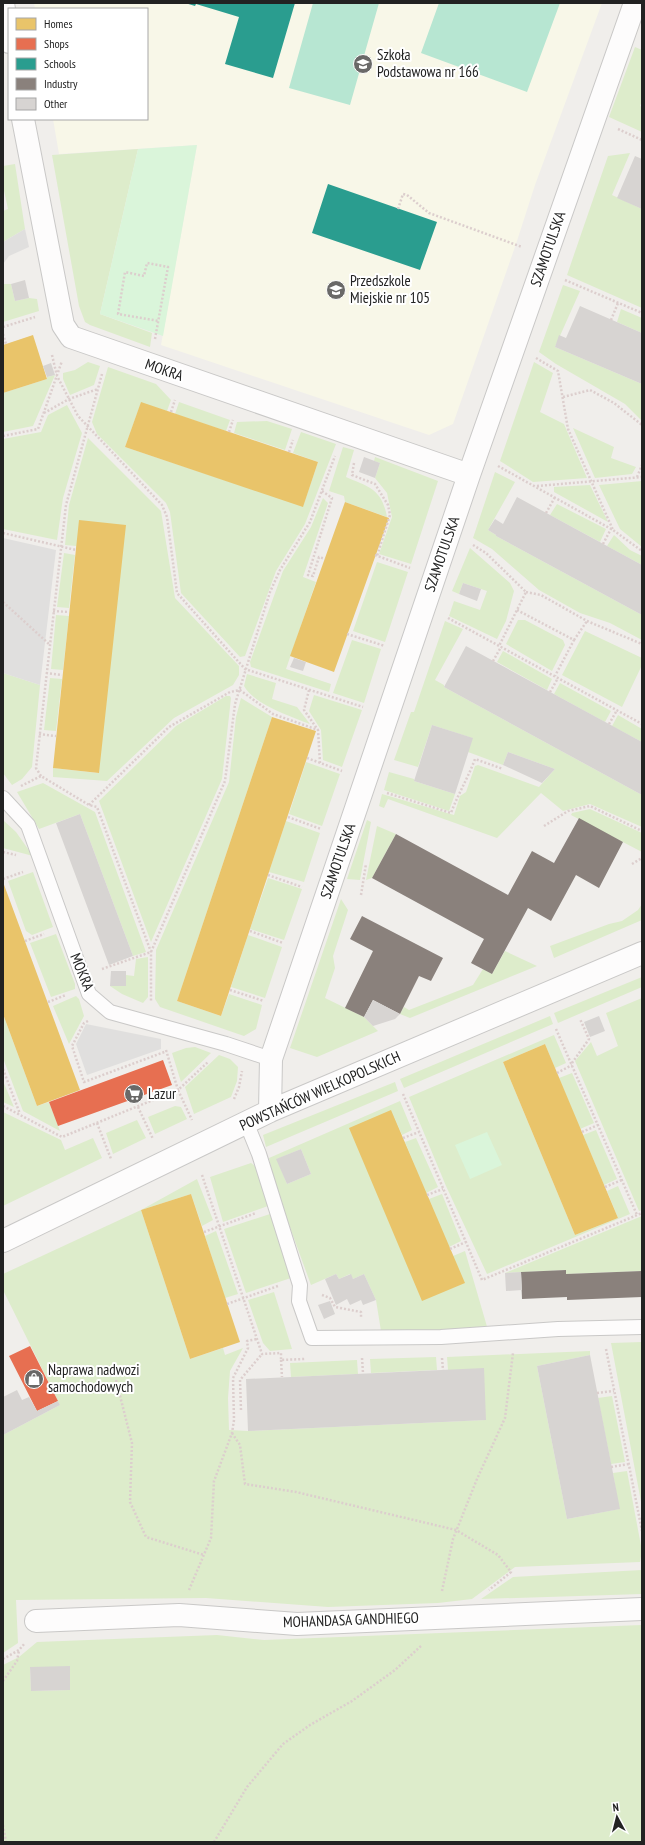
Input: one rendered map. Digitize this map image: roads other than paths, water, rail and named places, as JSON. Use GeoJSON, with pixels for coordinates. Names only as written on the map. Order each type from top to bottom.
{"type":"FeatureCollection","features":[{"type":"Feature","properties":{"kind":"street"},"geometry":{"type":"LineString","coordinates":[[3,3],[8,36]]}},
{"type":"Feature","properties":{"kind":"street","name":"SZAMOTULSKA"},"geometry":{"type":"LineString","coordinates":[[270,1111],[271,1059],[476,454],[635,3]]}},
{"type":"Feature","properties":{"kind":"street","name":"MOKRA"},"geometry":{"type":"LineString","coordinates":[[23,120],[63,325],[71,337],[344,433],[469,475]]}},
{"type":"Feature","properties":{"kind":"street","name":"POWSTAŃCÓW WIELKOPOLSKICH"},"geometry":{"type":"LineString","coordinates":[[3,1241],[270,1111],[642,953]]}},
{"type":"Feature","properties":{"kind":"street","name":"MOHANDASA GANDHIEGO"},"geometry":{"type":"LineString","coordinates":[[36,1621],[180,1614],[297,1624],[642,1609]]}},
{"type":"Feature","properties":{"kind":"lane","name":"MOKRA"},"geometry":{"type":"LineString","coordinates":[[3,798],[28,825],[89,994],[110,1012],[223,1048],[271,1059]]}},
{"type":"Feature","properties":{"kind":"lane"},"geometry":{"type":"LineString","coordinates":[[246,1122],[259,1154],[300,1285],[300,1301],[312,1338],[442,1337],[558,1329],[642,1327]]}},
{"type":"Feature","properties":{"kind":"place","name":"Szkoła Podstawowa nr 166"},"geometry":{"type":"Point","coordinates":[363,64]}},
{"type":"Feature","properties":{"kind":"place","name":"Przedszkole Miejskie nr 105"},"geometry":{"type":"Point","coordinates":[336,290]}},
{"type":"Feature","properties":{"kind":"place","name":"Lazur"},"geometry":{"type":"Point","coordinates":[134,1094]}},
{"type":"Feature","properties":{"kind":"place","name":"Naprawa nadwozi samochodowych"},"geometry":{"type":"Point","coordinates":[34,1379]}}]}
